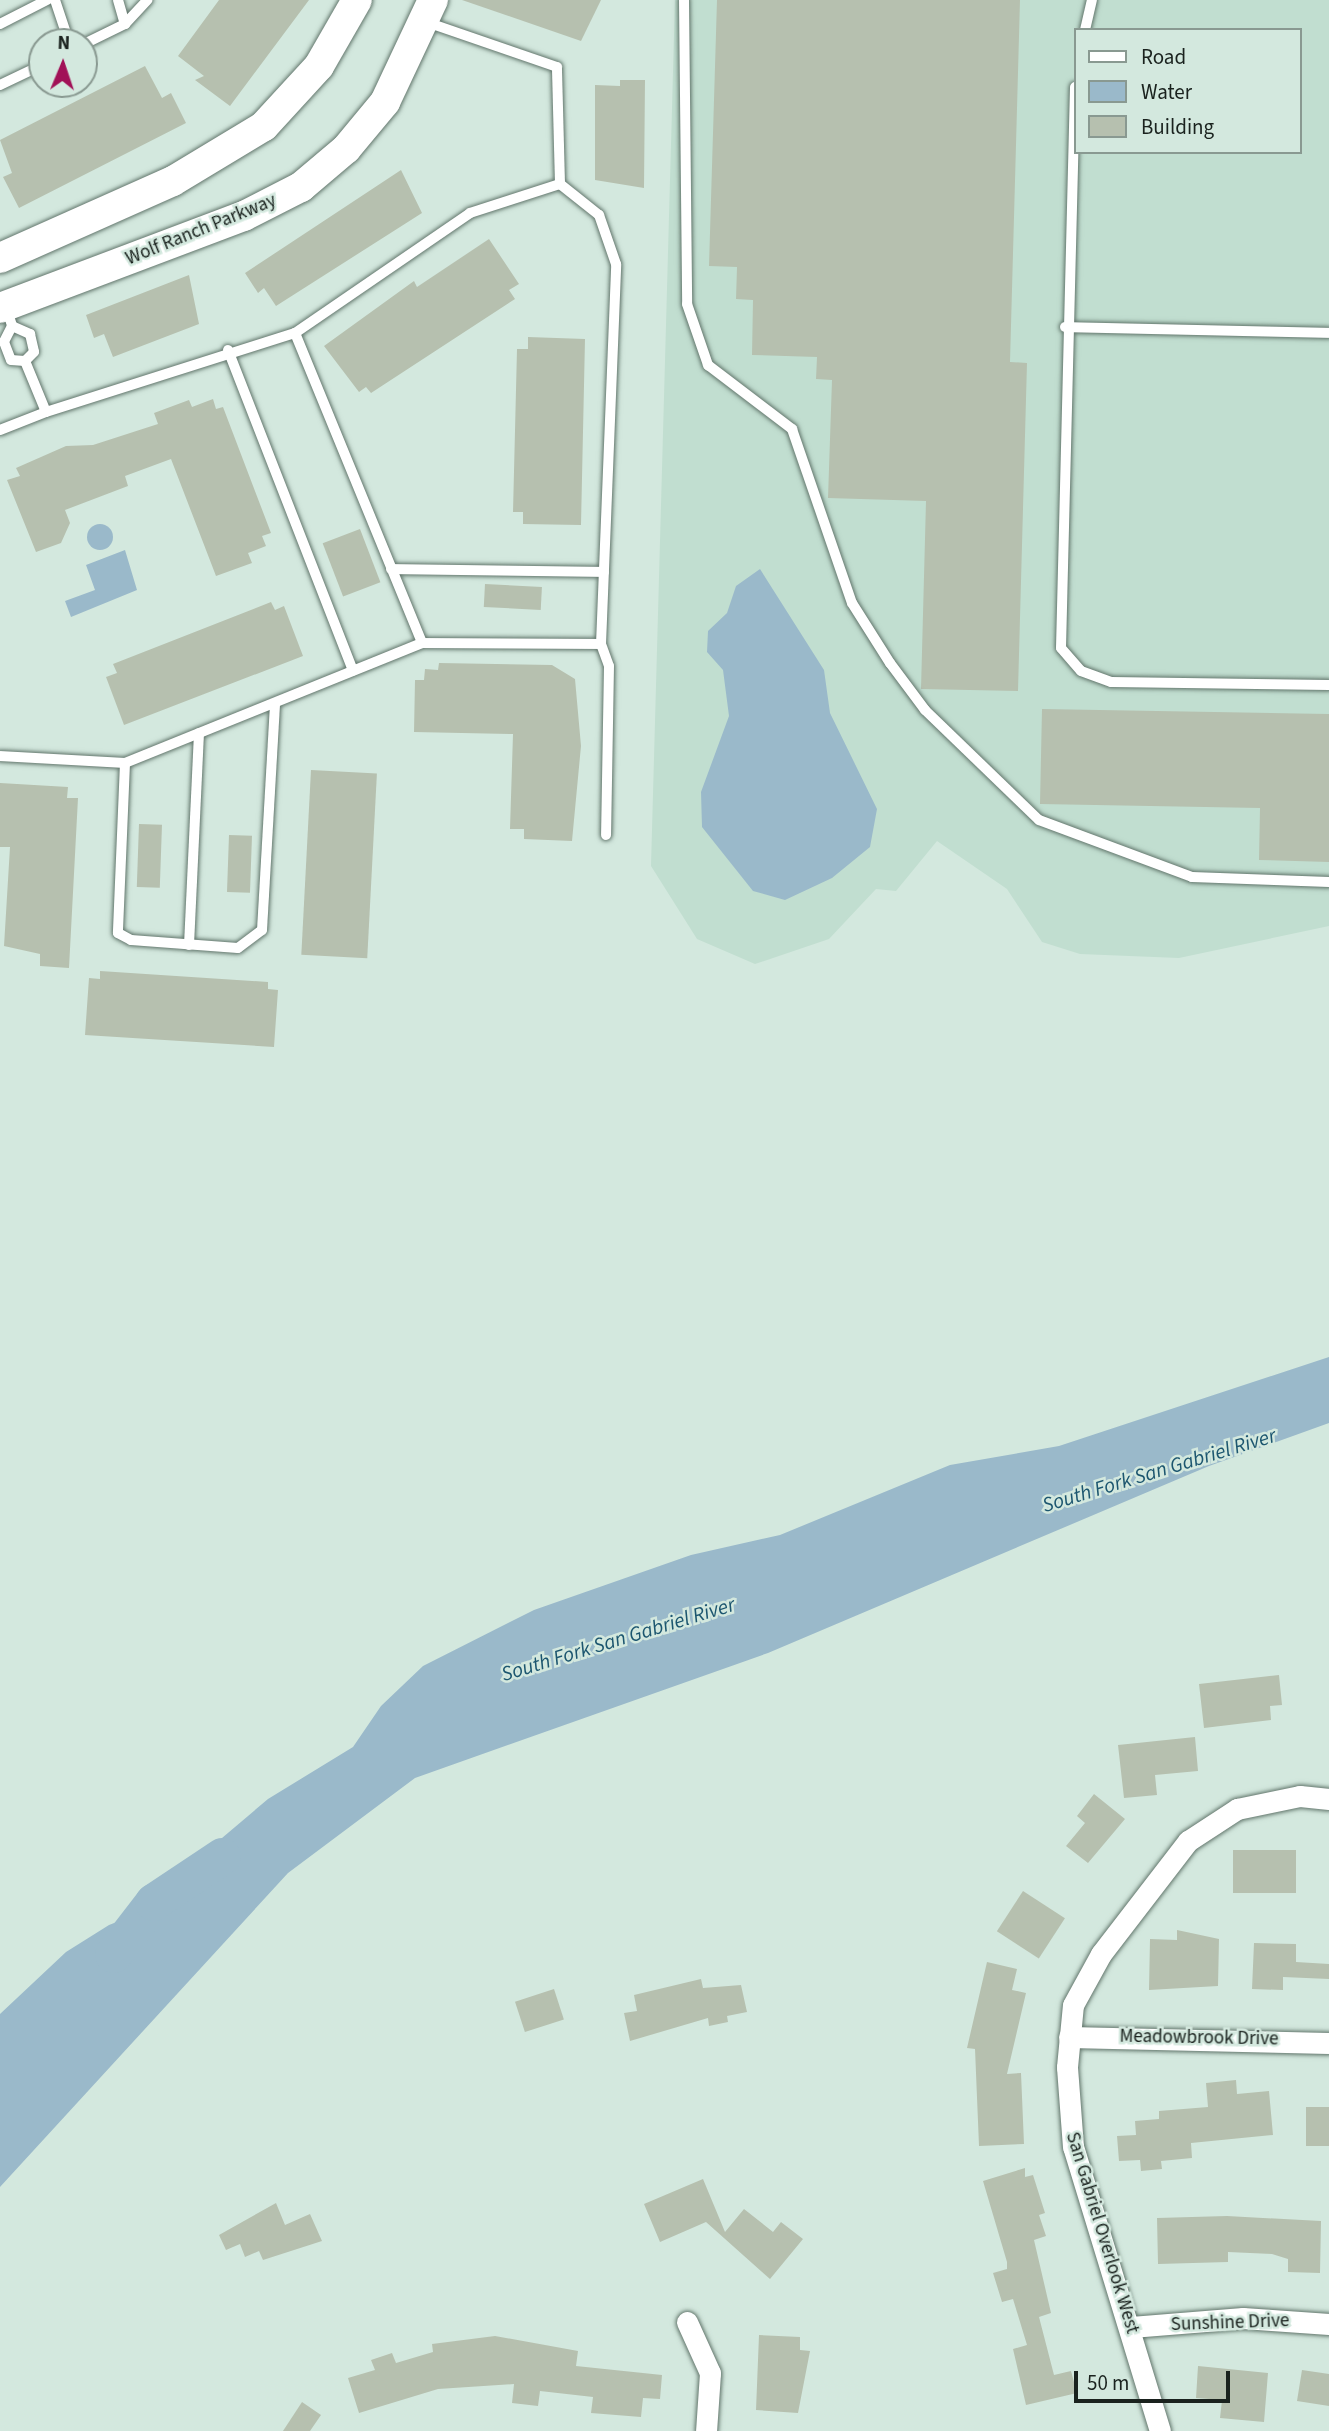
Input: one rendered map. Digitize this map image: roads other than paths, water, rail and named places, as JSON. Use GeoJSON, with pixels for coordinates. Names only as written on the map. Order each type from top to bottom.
{"type":"FeatureCollection","features":[{"type":"Feature","properties":{"kind":"street"},"geometry":{"type":"LineString","coordinates":[[0,258],[162,186],[264,126],[319,66],[357,0]]}},
{"type":"Feature","properties":{"kind":"street","name":"Wolf Ranch Parkway"},"geometry":{"type":"LineString","coordinates":[[4,308],[244,216],[301,187],[374,116],[430,11]]}},
{"type":"Feature","properties":{"kind":"street","name":"San Gabriel Overlook West"},"geometry":{"type":"LineString","coordinates":[[1160,2431],[1131,2327],[1073,2147],[1070,2034],[1086,1978],[1188,1841],[1237,1809],[1300,1796],[1329,1799]]}},
{"type":"Feature","properties":{"kind":"street","name":"Meadowbrook Drive"},"geometry":{"type":"LineString","coordinates":[[1070,2034],[1329,2043]]}},
{"type":"Feature","properties":{"kind":"street","name":"Sunshine Drive"},"geometry":{"type":"LineString","coordinates":[[1131,2327],[1243,2318],[1329,2324]]}},
{"type":"Feature","properties":{"kind":"street"},"geometry":{"type":"LineString","coordinates":[[687,2322],[710,2373],[706,2431]]}},
{"type":"Feature","properties":{"kind":"lane"},"geometry":{"type":"LineString","coordinates":[[0,24],[47,0]]}},
{"type":"Feature","properties":{"kind":"lane"},"geometry":{"type":"LineString","coordinates":[[55,0],[64,28]]}},
{"type":"Feature","properties":{"kind":"lane"},"geometry":{"type":"LineString","coordinates":[[118,0],[125,24]]}},
{"type":"Feature","properties":{"kind":"lane"},"geometry":{"type":"LineString","coordinates":[[98,37],[125,24],[147,0]]}},
{"type":"Feature","properties":{"kind":"lane"},"geometry":{"type":"LineString","coordinates":[[684,0],[687,304],[708,365],[792,429],[852,603],[890,663],[925,710],[1039,820],[1192,877],[1329,882]]}},
{"type":"Feature","properties":{"kind":"lane"},"geometry":{"type":"LineString","coordinates":[[1085,28],[1092,0]]}},
{"type":"Feature","properties":{"kind":"lane"},"geometry":{"type":"LineString","coordinates":[[430,11],[557,67],[560,184]]}},
{"type":"Feature","properties":{"kind":"lane"},"geometry":{"type":"LineString","coordinates":[[0,85],[28,72]]}},
{"type":"Feature","properties":{"kind":"lane"},"geometry":{"type":"LineString","coordinates":[[1074,111],[1065,327],[1062,648],[1081,671],[1111,682],[1329,685]]}},
{"type":"Feature","properties":{"kind":"lane"},"geometry":{"type":"LineString","coordinates":[[0,430],[228,350],[295,333],[470,213],[560,184]]}},
{"type":"Feature","properties":{"kind":"lane"},"geometry":{"type":"LineString","coordinates":[[560,184],[599,215],[617,264],[601,644],[609,666],[606,835]]}},
{"type":"Feature","properties":{"kind":"lane"},"geometry":{"type":"LineString","coordinates":[[4,308],[30,334],[34,352],[25,361],[11,360],[4,342],[4,308]]}},
{"type":"Feature","properties":{"kind":"lane"},"geometry":{"type":"LineString","coordinates":[[1065,327],[1329,333]]}},
{"type":"Feature","properties":{"kind":"lane"},"geometry":{"type":"LineString","coordinates":[[295,333],[422,643]]}},
{"type":"Feature","properties":{"kind":"lane"},"geometry":{"type":"LineString","coordinates":[[228,350],[353,671]]}},
{"type":"Feature","properties":{"kind":"lane"},"geometry":{"type":"LineString","coordinates":[[25,361],[46,412]]}},
{"type":"Feature","properties":{"kind":"lane"},"geometry":{"type":"LineString","coordinates":[[391,569],[604,572]]}},
{"type":"Feature","properties":{"kind":"lane"},"geometry":{"type":"LineString","coordinates":[[0,755],[125,764],[422,643],[601,644]]}},
{"type":"Feature","properties":{"kind":"lane"},"geometry":{"type":"LineString","coordinates":[[125,764],[118,933],[131,940],[238,948],[262,930],[275,703]]}},
{"type":"Feature","properties":{"kind":"lane"},"geometry":{"type":"LineString","coordinates":[[189,945],[199,733]]}},
{"type":"Feature","properties":{"kind":"water"},"geometry":{"type":"Polygon","coordinates":[[[100,524],[109,528],[113,537],[109,546],[100,550],[91,546],[87,537],[91,528],[100,524]]]}},
{"type":"Feature","properties":{"kind":"water"},"geometry":{"type":"Polygon","coordinates":[[[125,550],[137,590],[71,617],[65,601],[95,590],[86,565],[125,550]]]}},
{"type":"Feature","properties":{"kind":"water"},"geometry":{"type":"Polygon","coordinates":[[[760,569],[824,670],[830,713],[877,809],[870,847],[832,878],[785,900],[753,891],[702,827],[701,792],[729,716],[723,670],[707,652],[708,631],[727,613],[736,586],[760,569]]]}},
{"type":"Feature","properties":{"kind":"water"},"geometry":{"type":"Polygon","coordinates":[[[1329,1357],[1329,1423],[1209,1466],[768,1653],[415,1778],[288,1873],[0,2187],[0,2014],[66,1952],[109,1925],[163,1904],[209,1849],[268,1799],[353,1747],[381,1706],[423,1666],[534,1610],[691,1555],[780,1535],[950,1465],[1059,1446],[1329,1357]]]}},
{"type":"Feature","properties":{"kind":"waterway","name":"South Fork San Gabriel River"},"geometry":{"type":"LineString","coordinates":[[113,1954],[153,1902],[222,1856]]}}]}
